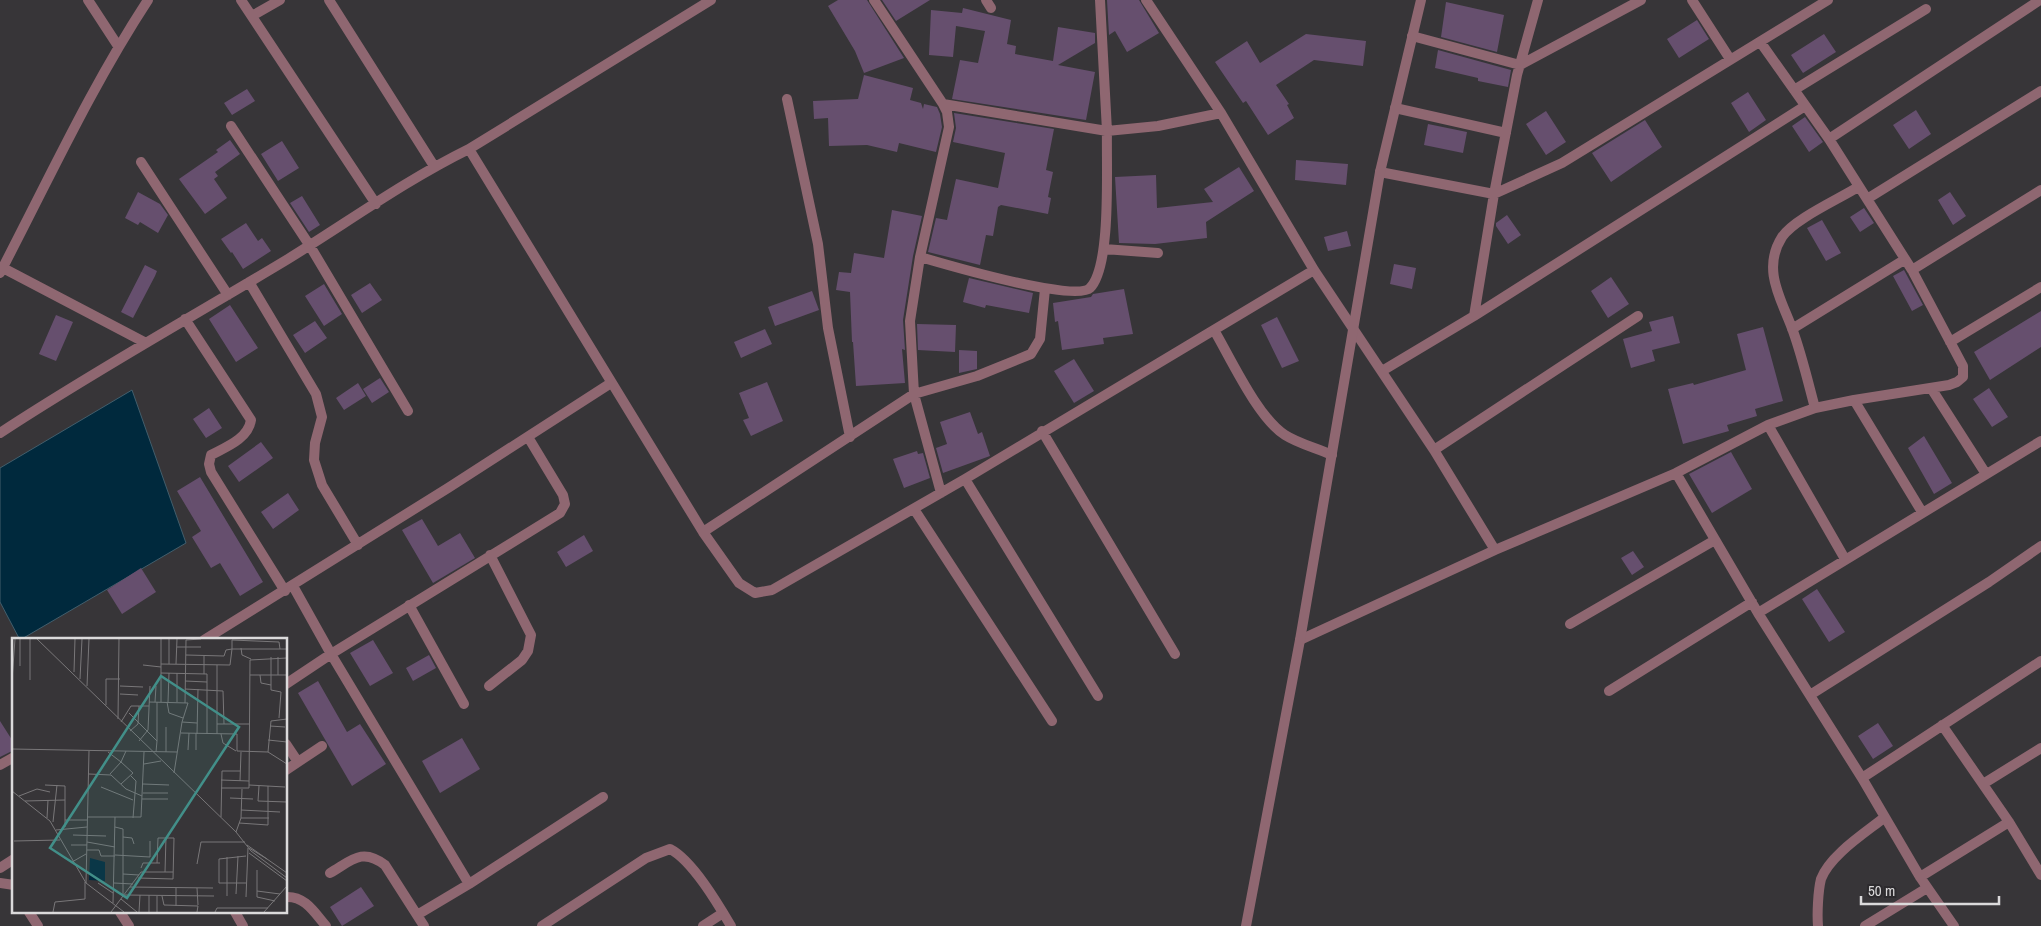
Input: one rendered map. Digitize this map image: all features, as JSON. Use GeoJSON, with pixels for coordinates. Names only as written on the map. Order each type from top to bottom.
{"type":"FeatureCollection","features":[{"type":"Feature","properties":{"kind":"street"},"geometry":{"type":"LineString","coordinates":[[88,0],[118,46]]}},
{"type":"Feature","properties":{"kind":"street"},"geometry":{"type":"LineString","coordinates":[[146,344],[1,271],[66,141],[118,46],[148,0]]}},
{"type":"Feature","properties":{"kind":"street"},"geometry":{"type":"LineString","coordinates":[[241,0],[376,204]]}},
{"type":"Feature","properties":{"kind":"street"},"geometry":{"type":"LineString","coordinates":[[252,16],[280,0]]}},
{"type":"Feature","properties":{"kind":"street"},"geometry":{"type":"LineString","coordinates":[[329,0],[434,166]]}},
{"type":"Feature","properties":{"kind":"street"},"geometry":{"type":"LineString","coordinates":[[0,432],[104,367],[310,246],[434,166],[469,149],[711,0]]}},
{"type":"Feature","properties":{"kind":"street"},"geometry":{"type":"LineString","coordinates":[[874,0],[947,112],[949,127],[920,257],[910,321],[914,394],[940,493]]}},
{"type":"Feature","properties":{"kind":"street"},"geometry":{"type":"LineString","coordinates":[[920,257],[1046,290],[1084,292],[1090,288],[1098,272],[1104,249],[1107,131],[1100,0]]}},
{"type":"Feature","properties":{"kind":"street"},"geometry":{"type":"LineString","coordinates":[[1146,0],[1221,113],[1314,270],[1434,450],[1495,550]]}},
{"type":"Feature","properties":{"kind":"street"},"geometry":{"type":"LineString","coordinates":[[1246,926],[1300,640],[1380,172],[1421,0]]}},
{"type":"Feature","properties":{"kind":"street"},"geometry":{"type":"LineString","coordinates":[[1474,316],[1506,133],[1520,66],[1537,0]]}},
{"type":"Feature","properties":{"kind":"street"},"geometry":{"type":"LineString","coordinates":[[1692,0],[1730,59]]}},
{"type":"Feature","properties":{"kind":"street"},"geometry":{"type":"LineString","coordinates":[[1380,172],[1494,194],[1562,162],[1828,0]]}},
{"type":"Feature","properties":{"kind":"street"},"geometry":{"type":"LineString","coordinates":[[1829,139],[2040,0]]}},
{"type":"Feature","properties":{"kind":"street"},"geometry":{"type":"LineString","coordinates":[[1412,36],[1520,66],[1635,2]]}},
{"type":"Feature","properties":{"kind":"street"},"geometry":{"type":"LineString","coordinates":[[1794,90],[1926,9]]}},
{"type":"Feature","properties":{"kind":"street"},"geometry":{"type":"LineString","coordinates":[[1300,640],[1495,550],[1676,473],[1768,425],[1815,408],[1931,388],[1957,382],[1962,377],[1963,366],[1912,270],[1829,139],[1760,43]]}},
{"type":"Feature","properties":{"kind":"street"},"geometry":{"type":"LineString","coordinates":[[1867,200],[2041,91]]}},
{"type":"Feature","properties":{"kind":"street"},"geometry":{"type":"LineString","coordinates":[[787,99],[818,244],[828,328],[850,437]]}},
{"type":"Feature","properties":{"kind":"street"},"geometry":{"type":"LineString","coordinates":[[943,104],[1107,131],[1158,126],[1221,113]]}},
{"type":"Feature","properties":{"kind":"street"},"geometry":{"type":"LineString","coordinates":[[1382,370],[1474,316],[1805,106]]}},
{"type":"Feature","properties":{"kind":"street"},"geometry":{"type":"LineString","coordinates":[[1395,108],[1506,133]]}},
{"type":"Feature","properties":{"kind":"street"},"geometry":{"type":"LineString","coordinates":[[231,126],[310,246],[408,411]]}},
{"type":"Feature","properties":{"kind":"street"},"geometry":{"type":"LineString","coordinates":[[469,149],[703,532],[739,583],[755,593],[772,590],[914,509],[1314,270]]}},
{"type":"Feature","properties":{"kind":"street"},"geometry":{"type":"LineString","coordinates":[[141,162],[228,295]]}},
{"type":"Feature","properties":{"kind":"street"},"geometry":{"type":"LineString","coordinates":[[1815,408],[1792,329],[1778,296],[1772,264],[1783,237],[1796,224],[1858,187]]}},
{"type":"Feature","properties":{"kind":"street"},"geometry":{"type":"LineString","coordinates":[[1912,270],[2041,190]]}},
{"type":"Feature","properties":{"kind":"street"},"geometry":{"type":"LineString","coordinates":[[1104,249],[1158,253]]}},
{"type":"Feature","properties":{"kind":"street"},"geometry":{"type":"LineString","coordinates":[[1792,329],[1904,260]]}},
{"type":"Feature","properties":{"kind":"street"},"geometry":{"type":"LineString","coordinates":[[249,282],[316,394],[322,417],[315,443],[314,460],[322,485],[358,545]]}},
{"type":"Feature","properties":{"kind":"street"},"geometry":{"type":"LineString","coordinates":[[1950,342],[2041,287]]}},
{"type":"Feature","properties":{"kind":"street"},"geometry":{"type":"LineString","coordinates":[[703,532],[914,394],[977,376],[1031,354],[1040,339],[1046,290]]}},
{"type":"Feature","properties":{"kind":"street"},"geometry":{"type":"LineString","coordinates":[[1434,450],[1638,316]]}},
{"type":"Feature","properties":{"kind":"street"},"geometry":{"type":"LineString","coordinates":[[185,319],[251,420],[250,428],[242,438],[211,456],[209,464],[211,472],[331,654],[469,884]]}},
{"type":"Feature","properties":{"kind":"street"},"geometry":{"type":"LineString","coordinates":[[1214,330],[1261,411],[1274,427],[1286,436],[1332,454]]}},
{"type":"Feature","properties":{"kind":"street"},"geometry":{"type":"LineString","coordinates":[[218,636],[289,588],[611,383]]}},
{"type":"Feature","properties":{"kind":"street"},"geometry":{"type":"LineString","coordinates":[[1931,388],[1986,474]]}},
{"type":"Feature","properties":{"kind":"street"},"geometry":{"type":"LineString","coordinates":[[1854,400],[1922,512]]}},
{"type":"Feature","properties":{"kind":"street"},"geometry":{"type":"LineString","coordinates":[[1768,425],[1845,559]]}},
{"type":"Feature","properties":{"kind":"street"},"geometry":{"type":"LineString","coordinates":[[1042,431],[1174,654]]}},
{"type":"Feature","properties":{"kind":"street"},"geometry":{"type":"LineString","coordinates":[[288,683],[409,605],[560,513],[566,504],[528,437]]}},
{"type":"Feature","properties":{"kind":"street"},"geometry":{"type":"LineString","coordinates":[[1758,613],[2041,441]]}},
{"type":"Feature","properties":{"kind":"street"},"geometry":{"type":"LineString","coordinates":[[1676,473],[1758,613],[1862,778],[1920,877],[1954,926]]}},
{"type":"Feature","properties":{"kind":"street"},"geometry":{"type":"LineString","coordinates":[[964,479],[1098,696]]}},
{"type":"Feature","properties":{"kind":"street"},"geometry":{"type":"LineString","coordinates":[[914,509],[1052,721]]}},
{"type":"Feature","properties":{"kind":"street"},"geometry":{"type":"LineString","coordinates":[[1570,624],[1715,540]]}},
{"type":"Feature","properties":{"kind":"street"},"geometry":{"type":"LineString","coordinates":[[1810,695],[1989,582],[2041,546]]}},
{"type":"Feature","properties":{"kind":"street"},"geometry":{"type":"LineString","coordinates":[[489,686],[522,660],[528,651],[531,635],[490,555]]}},
{"type":"Feature","properties":{"kind":"street"},"geometry":{"type":"LineString","coordinates":[[1609,691],[1752,602]]}},
{"type":"Feature","properties":{"kind":"street"},"geometry":{"type":"LineString","coordinates":[[409,605],[464,704]]}},
{"type":"Feature","properties":{"kind":"street"},"geometry":{"type":"LineString","coordinates":[[1862,778],[2041,661]]}},
{"type":"Feature","properties":{"kind":"street"},"geometry":{"type":"LineString","coordinates":[[1942,725],[1983,784],[2041,875]]}},
{"type":"Feature","properties":{"kind":"street"},"geometry":{"type":"LineString","coordinates":[[288,769],[322,746]]}},
{"type":"Feature","properties":{"kind":"street"},"geometry":{"type":"LineString","coordinates":[[288,747],[298,762]]}},
{"type":"Feature","properties":{"kind":"street"},"geometry":{"type":"LineString","coordinates":[[1983,784],[2041,748]]}},
{"type":"Feature","properties":{"kind":"street"},"geometry":{"type":"LineString","coordinates":[[0,765],[12,758]]}},
{"type":"Feature","properties":{"kind":"street"},"geometry":{"type":"LineString","coordinates":[[417,915],[469,884],[603,797]]}},
{"type":"Feature","properties":{"kind":"street"},"geometry":{"type":"LineString","coordinates":[[1818,926],[1817,916],[1821,879],[1830,865],[1845,849],[1885,817]]}},
{"type":"Feature","properties":{"kind":"street"},"geometry":{"type":"LineString","coordinates":[[1920,877],[2008,822]]}},
{"type":"Feature","properties":{"kind":"street"},"geometry":{"type":"LineString","coordinates":[[542,926],[646,858],[670,850],[679,854],[690,866],[731,926]]}},
{"type":"Feature","properties":{"kind":"street"},"geometry":{"type":"LineString","coordinates":[[330,873],[359,857],[367,855],[376,858],[385,865],[424,926]]}},
{"type":"Feature","properties":{"kind":"street"},"geometry":{"type":"LineString","coordinates":[[0,868],[12,860]]}},
{"type":"Feature","properties":{"kind":"street"},"geometry":{"type":"LineString","coordinates":[[1865,926],[1927,888]]}},
{"type":"Feature","properties":{"kind":"street"},"geometry":{"type":"LineString","coordinates":[[288,897],[296,896],[308,904],[326,926]]}},
{"type":"Feature","properties":{"kind":"street"},"geometry":{"type":"LineString","coordinates":[[704,926],[723,913]]}},
{"type":"Feature","properties":{"kind":"street"},"geometry":{"type":"LineString","coordinates":[[30,914],[38,926]]}},
{"type":"Feature","properties":{"kind":"street"},"geometry":{"type":"LineString","coordinates":[[121,914],[129,926]]}},
{"type":"Feature","properties":{"kind":"street"},"geometry":{"type":"LineString","coordinates":[[236,914],[243,926]]}},
{"type":"Feature","properties":{"kind":"water"},"geometry":{"type":"Polygon","coordinates":[[[132,390],[186,543],[23,638],[19,638],[0,602],[0,468],[132,390]]]}},
{"type":"Feature","properties":{"kind":"building"},"geometry":{"type":"Polygon","coordinates":[[[838,0],[867,0],[904,58],[864,73],[855,51],[828,6],[838,0]]]}},
{"type":"Feature","properties":{"kind":"building"},"geometry":{"type":"Polygon","coordinates":[[[882,0],[930,0],[896,21],[882,0]]]}},
{"type":"Feature","properties":{"kind":"building"},"geometry":{"type":"Polygon","coordinates":[[[1107,0],[1139,0],[1159,33],[1127,52],[1115,31],[1109,35],[1107,0]]]}},
{"type":"Feature","properties":{"kind":"building"},"geometry":{"type":"Polygon","coordinates":[[[1446,2],[1504,15],[1497,52],[1441,37],[1446,2]]]}},
{"type":"Feature","properties":{"kind":"building"},"geometry":{"type":"Polygon","coordinates":[[[963,8],[1011,20],[1007,44],[1016,46],[1015,54],[1053,61],[1058,27],[1095,33],[1095,43],[1058,65],[1095,72],[1086,120],[952,99],[960,60],[978,63],[985,31],[956,26],[953,57],[929,55],[931,10],[962,13],[963,8]]]}},
{"type":"Feature","properties":{"kind":"building"},"geometry":{"type":"Polygon","coordinates":[[[1697,20],[1709,39],[1679,58],[1667,39],[1697,20]]]}},
{"type":"Feature","properties":{"kind":"building"},"geometry":{"type":"Polygon","coordinates":[[[1306,34],[1366,41],[1363,66],[1314,60],[1276,85],[1289,104],[1287,105],[1294,118],[1268,135],[1246,101],[1243,103],[1215,62],[1247,41],[1260,63],[1306,34]]]}},
{"type":"Feature","properties":{"kind":"building"},"geometry":{"type":"Polygon","coordinates":[[[1824,34],[1836,52],[1803,73],[1791,55],[1824,34]]]}},
{"type":"Feature","properties":{"kind":"building"},"geometry":{"type":"Polygon","coordinates":[[[1438,50],[1511,70],[1508,87],[1478,81],[1478,78],[1435,68],[1438,50]]]}},
{"type":"Feature","properties":{"kind":"building"},"geometry":{"type":"Polygon","coordinates":[[[864,75],[913,88],[910,100],[921,103],[923,109],[924,104],[937,107],[942,127],[936,152],[899,143],[897,152],[867,145],[829,146],[828,118],[814,119],[813,101],[858,99],[864,75]]]}},
{"type":"Feature","properties":{"kind":"building"},"geometry":{"type":"Polygon","coordinates":[[[247,89],[255,101],[232,115],[224,103],[247,89]]]}},
{"type":"Feature","properties":{"kind":"building"},"geometry":{"type":"Polygon","coordinates":[[[1748,92],[1766,120],[1749,132],[1731,103],[1748,92]]]}},
{"type":"Feature","properties":{"kind":"building"},"geometry":{"type":"Polygon","coordinates":[[[1916,110],[1931,134],[1909,149],[1893,125],[1916,110]]]}},
{"type":"Feature","properties":{"kind":"building"},"geometry":{"type":"Polygon","coordinates":[[[1546,111],[1566,142],[1546,155],[1526,124],[1546,111]]]}},
{"type":"Feature","properties":{"kind":"building"},"geometry":{"type":"Polygon","coordinates":[[[954,113],[1054,129],[1046,170],[1053,172],[1048,197],[1051,198],[1048,214],[1001,205],[998,207],[993,236],[986,235],[980,265],[928,252],[936,218],[947,220],[956,179],[998,188],[1005,153],[953,142],[956,128],[954,113]]]}},
{"type":"Feature","properties":{"kind":"building"},"geometry":{"type":"Polygon","coordinates":[[[1805,117],[1823,142],[1809,152],[1792,126],[1805,117]]]}},
{"type":"Feature","properties":{"kind":"building"},"geometry":{"type":"Polygon","coordinates":[[[1645,120],[1662,147],[1611,182],[1592,153],[1645,120]]]}},
{"type":"Feature","properties":{"kind":"building"},"geometry":{"type":"Polygon","coordinates":[[[1428,124],[1467,132],[1463,153],[1424,145],[1428,124]]]}},
{"type":"Feature","properties":{"kind":"building"},"geometry":{"type":"Polygon","coordinates":[[[230,140],[240,154],[215,172],[218,176],[214,179],[227,198],[205,214],[179,179],[218,152],[216,150],[230,140]]]}},
{"type":"Feature","properties":{"kind":"building"},"geometry":{"type":"Polygon","coordinates":[[[282,141],[299,168],[278,181],[261,154],[282,141]]]}},
{"type":"Feature","properties":{"kind":"building"},"geometry":{"type":"Polygon","coordinates":[[[1296,160],[1348,164],[1346,185],[1295,180],[1296,160]]]}},
{"type":"Feature","properties":{"kind":"building"},"geometry":{"type":"Polygon","coordinates":[[[1239,167],[1254,191],[1206,222],[1207,238],[1155,244],[1119,243],[1115,177],[1156,175],[1157,208],[1213,202],[1204,189],[1239,167]]]}},
{"type":"Feature","properties":{"kind":"building"},"geometry":{"type":"Polygon","coordinates":[[[138,192],[160,204],[168,215],[158,233],[140,222],[138,225],[125,218],[138,192]]]}},
{"type":"Feature","properties":{"kind":"building"},"geometry":{"type":"Polygon","coordinates":[[[1950,192],[1966,216],[1953,225],[1938,200],[1950,192]]]}},
{"type":"Feature","properties":{"kind":"building"},"geometry":{"type":"Polygon","coordinates":[[[302,196],[320,225],[309,232],[290,203],[302,196]]]}},
{"type":"Feature","properties":{"kind":"building"},"geometry":{"type":"Polygon","coordinates":[[[1864,208],[1874,223],[1860,232],[1850,217],[1864,208]]]}},
{"type":"Feature","properties":{"kind":"building"},"geometry":{"type":"Polygon","coordinates":[[[892,210],[922,216],[913,256],[903,320],[905,350],[902,349],[905,383],[856,386],[850,292],[836,290],[839,272],[851,273],[854,253],[884,258],[892,210]]]}},
{"type":"Feature","properties":{"kind":"building"},"geometry":{"type":"Polygon","coordinates":[[[1507,215],[1521,235],[1508,244],[1496,226],[1496,223],[1507,215]]]}},
{"type":"Feature","properties":{"kind":"building"},"geometry":{"type":"Polygon","coordinates":[[[1822,220],[1841,253],[1826,261],[1807,228],[1822,220]]]}},
{"type":"Feature","properties":{"kind":"building"},"geometry":{"type":"Polygon","coordinates":[[[246,223],[258,241],[262,238],[271,251],[243,269],[221,239],[246,223]]]}},
{"type":"Feature","properties":{"kind":"building"},"geometry":{"type":"Polygon","coordinates":[[[1347,231],[1351,246],[1328,251],[1324,237],[1347,231]]]}},
{"type":"Feature","properties":{"kind":"building"},"geometry":{"type":"Polygon","coordinates":[[[1394,264],[1416,268],[1412,289],[1390,284],[1394,264]]]}},
{"type":"Feature","properties":{"kind":"building"},"geometry":{"type":"Polygon","coordinates":[[[145,265],[157,271],[133,318],[121,312],[145,265]]]}},
{"type":"Feature","properties":{"kind":"building"},"geometry":{"type":"Polygon","coordinates":[[[1904,270],[1923,305],[1912,311],[1893,276],[1904,270]]]}},
{"type":"Feature","properties":{"kind":"building"},"geometry":{"type":"Polygon","coordinates":[[[1611,277],[1629,304],[1608,318],[1591,291],[1611,277]]]}},
{"type":"Feature","properties":{"kind":"building"},"geometry":{"type":"Polygon","coordinates":[[[969,278],[1033,293],[1029,313],[986,305],[985,308],[963,302],[969,278]]]}},
{"type":"Feature","properties":{"kind":"building"},"geometry":{"type":"Polygon","coordinates":[[[370,283],[382,300],[362,313],[351,295],[370,283]]]}},
{"type":"Feature","properties":{"kind":"building"},"geometry":{"type":"Polygon","coordinates":[[[324,284],[342,314],[324,326],[305,296],[324,284]]]}},
{"type":"Feature","properties":{"kind":"building"},"geometry":{"type":"Polygon","coordinates":[[[1124,289],[1133,334],[1103,338],[1104,344],[1062,350],[1058,321],[1055,322],[1053,303],[1124,289]]]}},
{"type":"Feature","properties":{"kind":"building"},"geometry":{"type":"Polygon","coordinates":[[[812,291],[819,310],[775,326],[768,307],[812,291]]]}},
{"type":"Feature","properties":{"kind":"building"},"geometry":{"type":"Polygon","coordinates":[[[230,305],[258,348],[236,362],[209,319],[230,305]]]}},
{"type":"Feature","properties":{"kind":"building"},"geometry":{"type":"Polygon","coordinates":[[[2041,311],[2041,347],[1990,380],[1974,352],[2041,311]]]}},
{"type":"Feature","properties":{"kind":"building"},"geometry":{"type":"Polygon","coordinates":[[[56,315],[73,322],[56,361],[39,354],[56,315]]]}},
{"type":"Feature","properties":{"kind":"building"},"geometry":{"type":"Polygon","coordinates":[[[1673,316],[1680,343],[1652,350],[1655,361],[1631,368],[1623,339],[1652,331],[1649,322],[1673,316]]]}},
{"type":"Feature","properties":{"kind":"building"},"geometry":{"type":"Polygon","coordinates":[[[1277,317],[1299,361],[1282,368],[1261,325],[1277,317]]]}},
{"type":"Feature","properties":{"kind":"building"},"geometry":{"type":"Polygon","coordinates":[[[315,321],[327,338],[305,353],[293,335],[315,321]]]}},
{"type":"Feature","properties":{"kind":"building"},"geometry":{"type":"Polygon","coordinates":[[[917,324],[956,325],[955,352],[918,350],[917,324]]]}},
{"type":"Feature","properties":{"kind":"building"},"geometry":{"type":"Polygon","coordinates":[[[1763,327],[1783,401],[1755,409],[1757,416],[1727,425],[1729,431],[1683,444],[1668,389],[1693,383],[1694,385],[1746,370],[1737,334],[1763,327]]]}},
{"type":"Feature","properties":{"kind":"building"},"geometry":{"type":"Polygon","coordinates":[[[765,329],[772,344],[741,358],[734,342],[765,329]]]}},
{"type":"Feature","properties":{"kind":"building"},"geometry":{"type":"Polygon","coordinates":[[[959,350],[977,351],[977,369],[959,373],[959,350]]]}},
{"type":"Feature","properties":{"kind":"building"},"geometry":{"type":"Polygon","coordinates":[[[1074,359],[1094,391],[1074,403],[1054,371],[1074,359]]]}},
{"type":"Feature","properties":{"kind":"building"},"geometry":{"type":"Polygon","coordinates":[[[380,378],[389,392],[372,403],[363,389],[380,378]]]}},
{"type":"Feature","properties":{"kind":"building"},"geometry":{"type":"Polygon","coordinates":[[[767,382],[783,421],[751,436],[743,420],[749,418],[739,393],[767,382]]]}},
{"type":"Feature","properties":{"kind":"building"},"geometry":{"type":"Polygon","coordinates":[[[358,383],[366,396],[344,410],[336,398],[358,383]]]}},
{"type":"Feature","properties":{"kind":"building"},"geometry":{"type":"Polygon","coordinates":[[[1989,388],[2008,417],[1992,427],[1973,399],[1989,388]]]}},
{"type":"Feature","properties":{"kind":"building"},"geometry":{"type":"Polygon","coordinates":[[[209,408],[222,428],[206,438],[193,419],[209,408]]]}},
{"type":"Feature","properties":{"kind":"building"},"geometry":{"type":"Polygon","coordinates":[[[970,412],[978,434],[982,432],[990,456],[943,473],[936,448],[947,444],[940,422],[970,412]]]}},
{"type":"Feature","properties":{"kind":"building"},"geometry":{"type":"Polygon","coordinates":[[[1924,436],[1952,483],[1934,494],[1908,448],[1924,436]]]}},
{"type":"Feature","properties":{"kind":"building"},"geometry":{"type":"Polygon","coordinates":[[[261,442],[273,458],[239,482],[228,466],[261,442]]]}},
{"type":"Feature","properties":{"kind":"building"},"geometry":{"type":"Polygon","coordinates":[[[917,451],[918,454],[923,453],[930,478],[904,488],[893,459],[917,451]]]}},
{"type":"Feature","properties":{"kind":"building"},"geometry":{"type":"Polygon","coordinates":[[[1731,452],[1752,489],[1712,513],[1689,474],[1731,452]]]}},
{"type":"Feature","properties":{"kind":"building"},"geometry":{"type":"Polygon","coordinates":[[[200,477],[263,582],[240,596],[220,563],[211,568],[192,537],[201,531],[177,491],[200,477]]]}},
{"type":"Feature","properties":{"kind":"building"},"geometry":{"type":"Polygon","coordinates":[[[288,493],[299,510],[273,529],[261,512],[288,493]]]}},
{"type":"Feature","properties":{"kind":"building"},"geometry":{"type":"Polygon","coordinates":[[[422,519],[438,546],[460,533],[475,558],[433,583],[402,530],[422,519]]]}},
{"type":"Feature","properties":{"kind":"building"},"geometry":{"type":"Polygon","coordinates":[[[584,535],[593,551],[566,567],[557,552],[584,535]]]}},
{"type":"Feature","properties":{"kind":"building"},"geometry":{"type":"Polygon","coordinates":[[[1633,551],[1644,567],[1632,575],[1621,558],[1633,551]]]}},
{"type":"Feature","properties":{"kind":"building"},"geometry":{"type":"Polygon","coordinates":[[[141,568],[156,592],[122,614],[107,590],[141,568]]]}},
{"type":"Feature","properties":{"kind":"building"},"geometry":{"type":"Polygon","coordinates":[[[1817,589],[1845,632],[1829,642],[1802,599],[1817,589]]]}},
{"type":"Feature","properties":{"kind":"building"},"geometry":{"type":"Polygon","coordinates":[[[373,640],[393,673],[370,686],[350,653],[373,640]]]}},
{"type":"Feature","properties":{"kind":"building"},"geometry":{"type":"Polygon","coordinates":[[[429,655],[436,668],[413,681],[406,668],[429,655]]]}},
{"type":"Feature","properties":{"kind":"building"},"geometry":{"type":"Polygon","coordinates":[[[318,681],[347,732],[360,724],[386,764],[352,786],[298,693],[318,681]]]}},
{"type":"Feature","properties":{"kind":"building"},"geometry":{"type":"Polygon","coordinates":[[[0,721],[12,740],[12,751],[0,757],[0,721]]]}},
{"type":"Feature","properties":{"kind":"building"},"geometry":{"type":"Polygon","coordinates":[[[1878,723],[1893,746],[1873,759],[1858,736],[1878,723]]]}},
{"type":"Feature","properties":{"kind":"building"},"geometry":{"type":"Polygon","coordinates":[[[462,738],[480,769],[440,793],[422,761],[462,738]]]}},
{"type":"Feature","properties":{"kind":"building"},"geometry":{"type":"Polygon","coordinates":[[[361,887],[374,906],[342,926],[330,907],[361,887]]]}}]}
